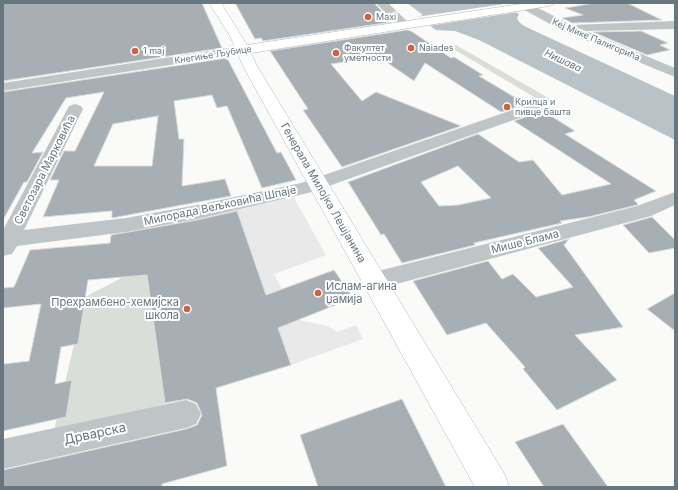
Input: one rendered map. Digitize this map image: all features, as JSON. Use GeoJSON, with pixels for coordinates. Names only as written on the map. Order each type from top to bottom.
{"type":"FeatureCollection","features":[{"type":"Feature","properties":{"kind":"main road","name":"Генерала Милојка Лешјанина"},"geometry":{"type":"LineString","coordinates":[[215,3],[493,487]]}},
{"type":"Feature","properties":{"kind":"main road","name":"Кнегиње Љубице"},"geometry":{"type":"LineString","coordinates":[[242,50],[518,6],[549,3]]}},
{"type":"Feature","properties":{"kind":"street"},"geometry":{"type":"LineString","coordinates":[[382,3],[404,25]]}},
{"type":"Feature","properties":{"kind":"street","name":"Кеј Мике Палигорића"},"geometry":{"type":"LineString","coordinates":[[518,6],[569,29],[672,71]]}},
{"type":"Feature","properties":{"kind":"street"},"geometry":{"type":"LineString","coordinates":[[569,29],[675,25]]}},
{"type":"Feature","properties":{"kind":"street","name":"Кнегиње Љубице"},"geometry":{"type":"LineString","coordinates":[[3,87],[242,50]]}},
{"type":"Feature","properties":{"kind":"street","name":"Милорада Вељковића Шпаје"},"geometry":{"type":"LineString","coordinates":[[5,244],[197,212],[318,184],[544,104]]}},
{"type":"Feature","properties":{"kind":"street","name":"Светозара Марковића"},"geometry":{"type":"LineString","coordinates":[[5,244],[76,109]]}},
{"type":"Feature","properties":{"kind":"street","name":"Мише Блама"},"geometry":{"type":"LineString","coordinates":[[374,282],[594,224],[644,210],[675,198]]}},
{"type":"Feature","properties":{"kind":"street","name":"Дрварска"},"geometry":{"type":"LineString","coordinates":[[3,454],[186,414]]}},
{"type":"Feature","properties":{"kind":"shaded area"},"geometry":{"type":"Polygon","coordinates":[[[456,45],[552,100],[544,103],[450,47],[456,45]]]}},
{"type":"Feature","properties":{"kind":"shaded area","name":"Прехрамбено-хемијска школа"},"geometry":{"type":"Polygon","coordinates":[[[293,196],[326,255],[274,274],[298,320],[328,326],[337,332],[356,325],[363,339],[291,365],[165,404],[53,435],[85,297],[145,266],[141,231],[293,196]]]}},
{"type":"Feature","properties":{"kind":"shaded area"},"geometry":{"type":"Polygon","coordinates":[[[145,266],[165,404],[53,435],[85,297],[145,266]]]}},
{"type":"Feature","properties":{"kind":"water","name":"Нишава"},"geometry":{"type":"Polygon","coordinates":[[[407,3],[501,3],[519,14],[517,18],[524,26],[675,96],[675,140],[479,40],[455,31],[436,30],[417,17],[423,15],[407,3]]]}},
{"type":"Feature","properties":{"kind":"pier"},"geometry":{"type":"Polygon","coordinates":[[[504,4],[518,12],[428,26],[416,17],[504,4]]]}},
{"type":"Feature","properties":{"kind":"building"},"geometry":{"type":"Polygon","coordinates":[[[3,3],[202,3],[222,48],[3,81],[3,3]]]}},
{"type":"Feature","properties":{"kind":"building"},"geometry":{"type":"Polygon","coordinates":[[[235,3],[374,3],[392,22],[263,41],[261,38],[255,39],[235,3]]]}},
{"type":"Feature","properties":{"kind":"building"},"geometry":{"type":"Polygon","coordinates":[[[595,3],[627,3],[662,20],[572,23],[562,18],[583,15],[565,8],[595,3]]]}},
{"type":"Feature","properties":{"kind":"building"},"geometry":{"type":"Polygon","coordinates":[[[407,30],[411,31],[451,58],[454,57],[483,75],[479,76],[526,104],[501,112],[425,63],[414,81],[379,57],[331,64],[362,101],[376,92],[461,126],[342,167],[303,110],[308,109],[270,51],[407,30]]]}},
{"type":"Feature","properties":{"kind":"building"},"geometry":{"type":"Polygon","coordinates":[[[641,31],[668,43],[660,45],[670,50],[647,55],[593,32],[641,31]]]}},
{"type":"Feature","properties":{"kind":"building"},"geometry":{"type":"Polygon","coordinates":[[[227,58],[277,153],[281,152],[296,180],[262,188],[227,106],[217,108],[212,95],[174,101],[179,139],[184,139],[182,186],[225,179],[231,196],[112,218],[112,211],[43,217],[59,180],[50,180],[64,151],[75,151],[104,92],[66,98],[32,153],[43,152],[27,182],[24,182],[3,220],[3,92],[227,58]],[[158,116],[113,124],[94,166],[152,166],[158,116]]]}},
{"type":"Feature","properties":{"kind":"building"},"geometry":{"type":"Polygon","coordinates":[[[543,111],[575,131],[565,134],[656,191],[634,200],[638,204],[637,205],[588,217],[560,221],[562,223],[474,243],[475,245],[402,263],[384,234],[381,235],[348,182],[478,134],[519,162],[533,160],[562,195],[611,184],[514,121],[543,111]],[[458,166],[421,182],[439,206],[458,205],[491,198],[458,166]]]}},
{"type":"Feature","properties":{"kind":"building"},"geometry":{"type":"Polygon","coordinates":[[[237,211],[266,295],[334,270],[353,298],[278,328],[291,365],[216,388],[227,466],[162,484],[162,487],[3,487],[3,470],[186,429],[197,425],[202,415],[197,403],[187,399],[165,403],[147,275],[88,280],[78,344],[61,347],[55,384],[72,380],[66,417],[3,431],[3,364],[29,361],[41,304],[3,308],[3,288],[14,287],[30,250],[110,243],[111,235],[197,220],[237,211]]]}},
{"type":"Feature","properties":{"kind":"building"},"geometry":{"type":"Polygon","coordinates":[[[652,217],[675,240],[675,248],[649,253],[623,225],[652,217]]]}},
{"type":"Feature","properties":{"kind":"building"},"geometry":{"type":"Polygon","coordinates":[[[569,239],[564,245],[623,327],[575,335],[617,380],[557,410],[523,369],[525,367],[486,323],[447,335],[413,281],[488,261],[502,279],[513,274],[536,297],[573,287],[538,248],[569,239]]]}},
{"type":"Feature","properties":{"kind":"building"},"geometry":{"type":"Polygon","coordinates":[[[675,293],[675,331],[647,309],[675,293]]]}},
{"type":"Feature","properties":{"kind":"building"},"geometry":{"type":"Polygon","coordinates":[[[402,399],[446,487],[318,487],[300,435],[402,399]]]}},
{"type":"Feature","properties":{"kind":"building"},"geometry":{"type":"Polygon","coordinates":[[[563,424],[608,487],[544,487],[515,442],[563,424]]]}},
{"type":"Feature","properties":{"kind":"place","name":"Maxi"},"geometry":{"type":"Point","coordinates":[368,17]}},
{"type":"Feature","properties":{"kind":"place","name":"Naiades"},"geometry":{"type":"Point","coordinates":[411,48]}},
{"type":"Feature","properties":{"kind":"place","name":"1 maj"},"geometry":{"type":"Point","coordinates":[135,51]}},
{"type":"Feature","properties":{"kind":"place","name":"Факултет уметности"},"geometry":{"type":"Point","coordinates":[336,53]}},
{"type":"Feature","properties":{"kind":"place","name":"Крилца и пивце башта"},"geometry":{"type":"Point","coordinates":[507,107]}},
{"type":"Feature","properties":{"kind":"place","name":"Ислам-агина џамија"},"geometry":{"type":"Point","coordinates":[318,293]}},
{"type":"Feature","properties":{"kind":"place","name":"Прехрамбено-хемијска школа"},"geometry":{"type":"Point","coordinates":[187,309]}}]}
